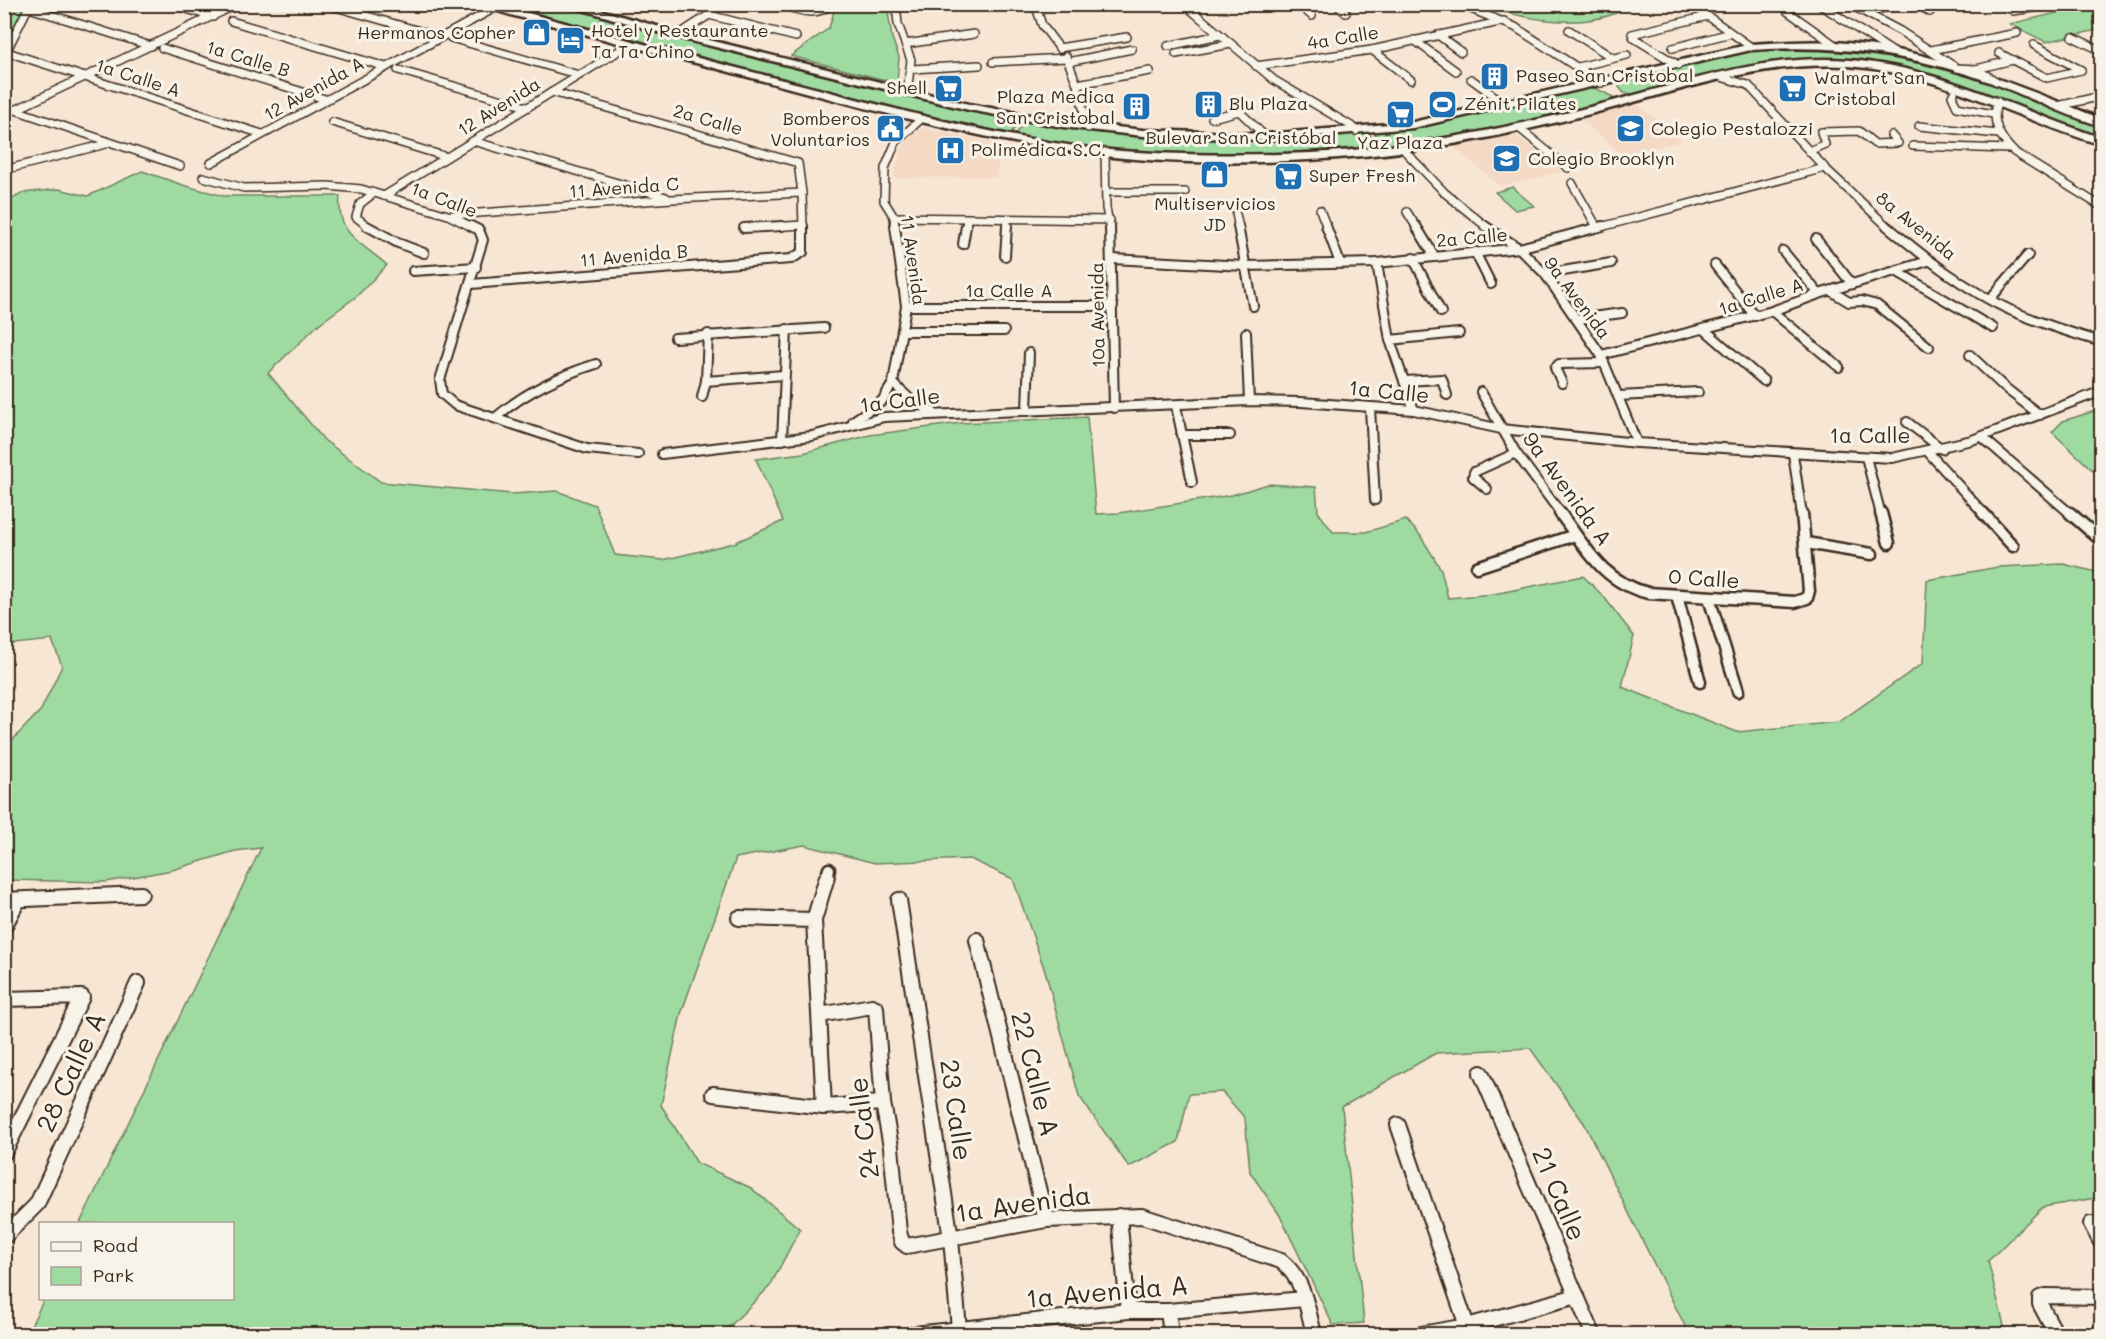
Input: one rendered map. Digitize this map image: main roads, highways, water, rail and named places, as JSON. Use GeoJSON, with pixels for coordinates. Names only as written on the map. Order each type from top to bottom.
{"type":"FeatureCollection","features":[{"type":"Feature","properties":{"kind":"main road","name":"Bulevar San Cristóbal"},"geometry":{"type":"LineString","coordinates":[[483,4],[920,120],[1010,138],[1124,154],[1284,158],[1403,150],[1451,143],[1519,128],[1617,95],[1649,95],[1746,71],[1808,61],[1868,64],[1940,80],[2102,142]]}},
{"type":"Feature","properties":{"kind":"main road"},"geometry":{"type":"LineString","coordinates":[[515,4],[514,7],[528,14],[597,35]]}},
{"type":"Feature","properties":{"kind":"main road"},"geometry":{"type":"LineString","coordinates":[[557,4],[625,20]]}},
{"type":"Feature","properties":{"kind":"main road","name":"Bulevar San Cristóbal"},"geometry":{"type":"LineString","coordinates":[[567,4],[678,35],[907,93],[1024,118],[1088,128],[1197,136],[1266,137],[1362,131],[1434,122],[1751,47],[1795,44],[1835,45],[1893,52],[1956,68],[1996,81],[2102,123]]}},
{"type":"Feature","properties":{"kind":"main road"},"geometry":{"type":"LineString","coordinates":[[1596,84],[1616,97],[1614,83],[1659,70]]}},
{"type":"Feature","properties":{"kind":"main road"},"geometry":{"type":"LineString","coordinates":[[1010,138],[1024,118]]}},
{"type":"Feature","properties":{"kind":"main road"},"geometry":{"type":"LineString","coordinates":[[1362,131],[1389,151]]}},
{"type":"Feature","properties":{"kind":"place","name":"Hermanos Copher"},"geometry":{"type":"Point","coordinates":[537,33]}},
{"type":"Feature","properties":{"kind":"place","name":"Hotel y Restaurante Ta Ta Chino"},"geometry":{"type":"Point","coordinates":[570,41]}},
{"type":"Feature","properties":{"kind":"place","name":"Paseo San Cristobal"},"geometry":{"type":"Point","coordinates":[1495,76]}},
{"type":"Feature","properties":{"kind":"place","name":"Shell"},"geometry":{"type":"Point","coordinates":[948,88]}},
{"type":"Feature","properties":{"kind":"place","name":"Walmart San Cristobal"},"geometry":{"type":"Point","coordinates":[1793,88]}},
{"type":"Feature","properties":{"kind":"place","name":"Blu Plaza"},"geometry":{"type":"Point","coordinates":[1208,104]}},
{"type":"Feature","properties":{"kind":"place","name":"Zénit Pilates"},"geometry":{"type":"Point","coordinates":[1443,104]}},
{"type":"Feature","properties":{"kind":"place","name":"Plaza Medica San Cristobal"},"geometry":{"type":"Point","coordinates":[1136,107]}},
{"type":"Feature","properties":{"kind":"place","name":"Yaz Plaza"},"geometry":{"type":"Point","coordinates":[1400,114]}},
{"type":"Feature","properties":{"kind":"place","name":"Bomberos Voluntarios"},"geometry":{"type":"Point","coordinates":[891,129]}},
{"type":"Feature","properties":{"kind":"place","name":"Colegio Pestalozzi"},"geometry":{"type":"Point","coordinates":[1630,129]}},
{"type":"Feature","properties":{"kind":"place","name":"Polimédica S.C."},"geometry":{"type":"Point","coordinates":[950,150]}},
{"type":"Feature","properties":{"kind":"place","name":"Colegio Brooklyn"},"geometry":{"type":"Point","coordinates":[1507,159]}},
{"type":"Feature","properties":{"kind":"place","name":"Multiservicios JD"},"geometry":{"type":"Point","coordinates":[1215,175]}},
{"type":"Feature","properties":{"kind":"place","name":"Super Fresh"},"geometry":{"type":"Point","coordinates":[1288,176]}}]}
